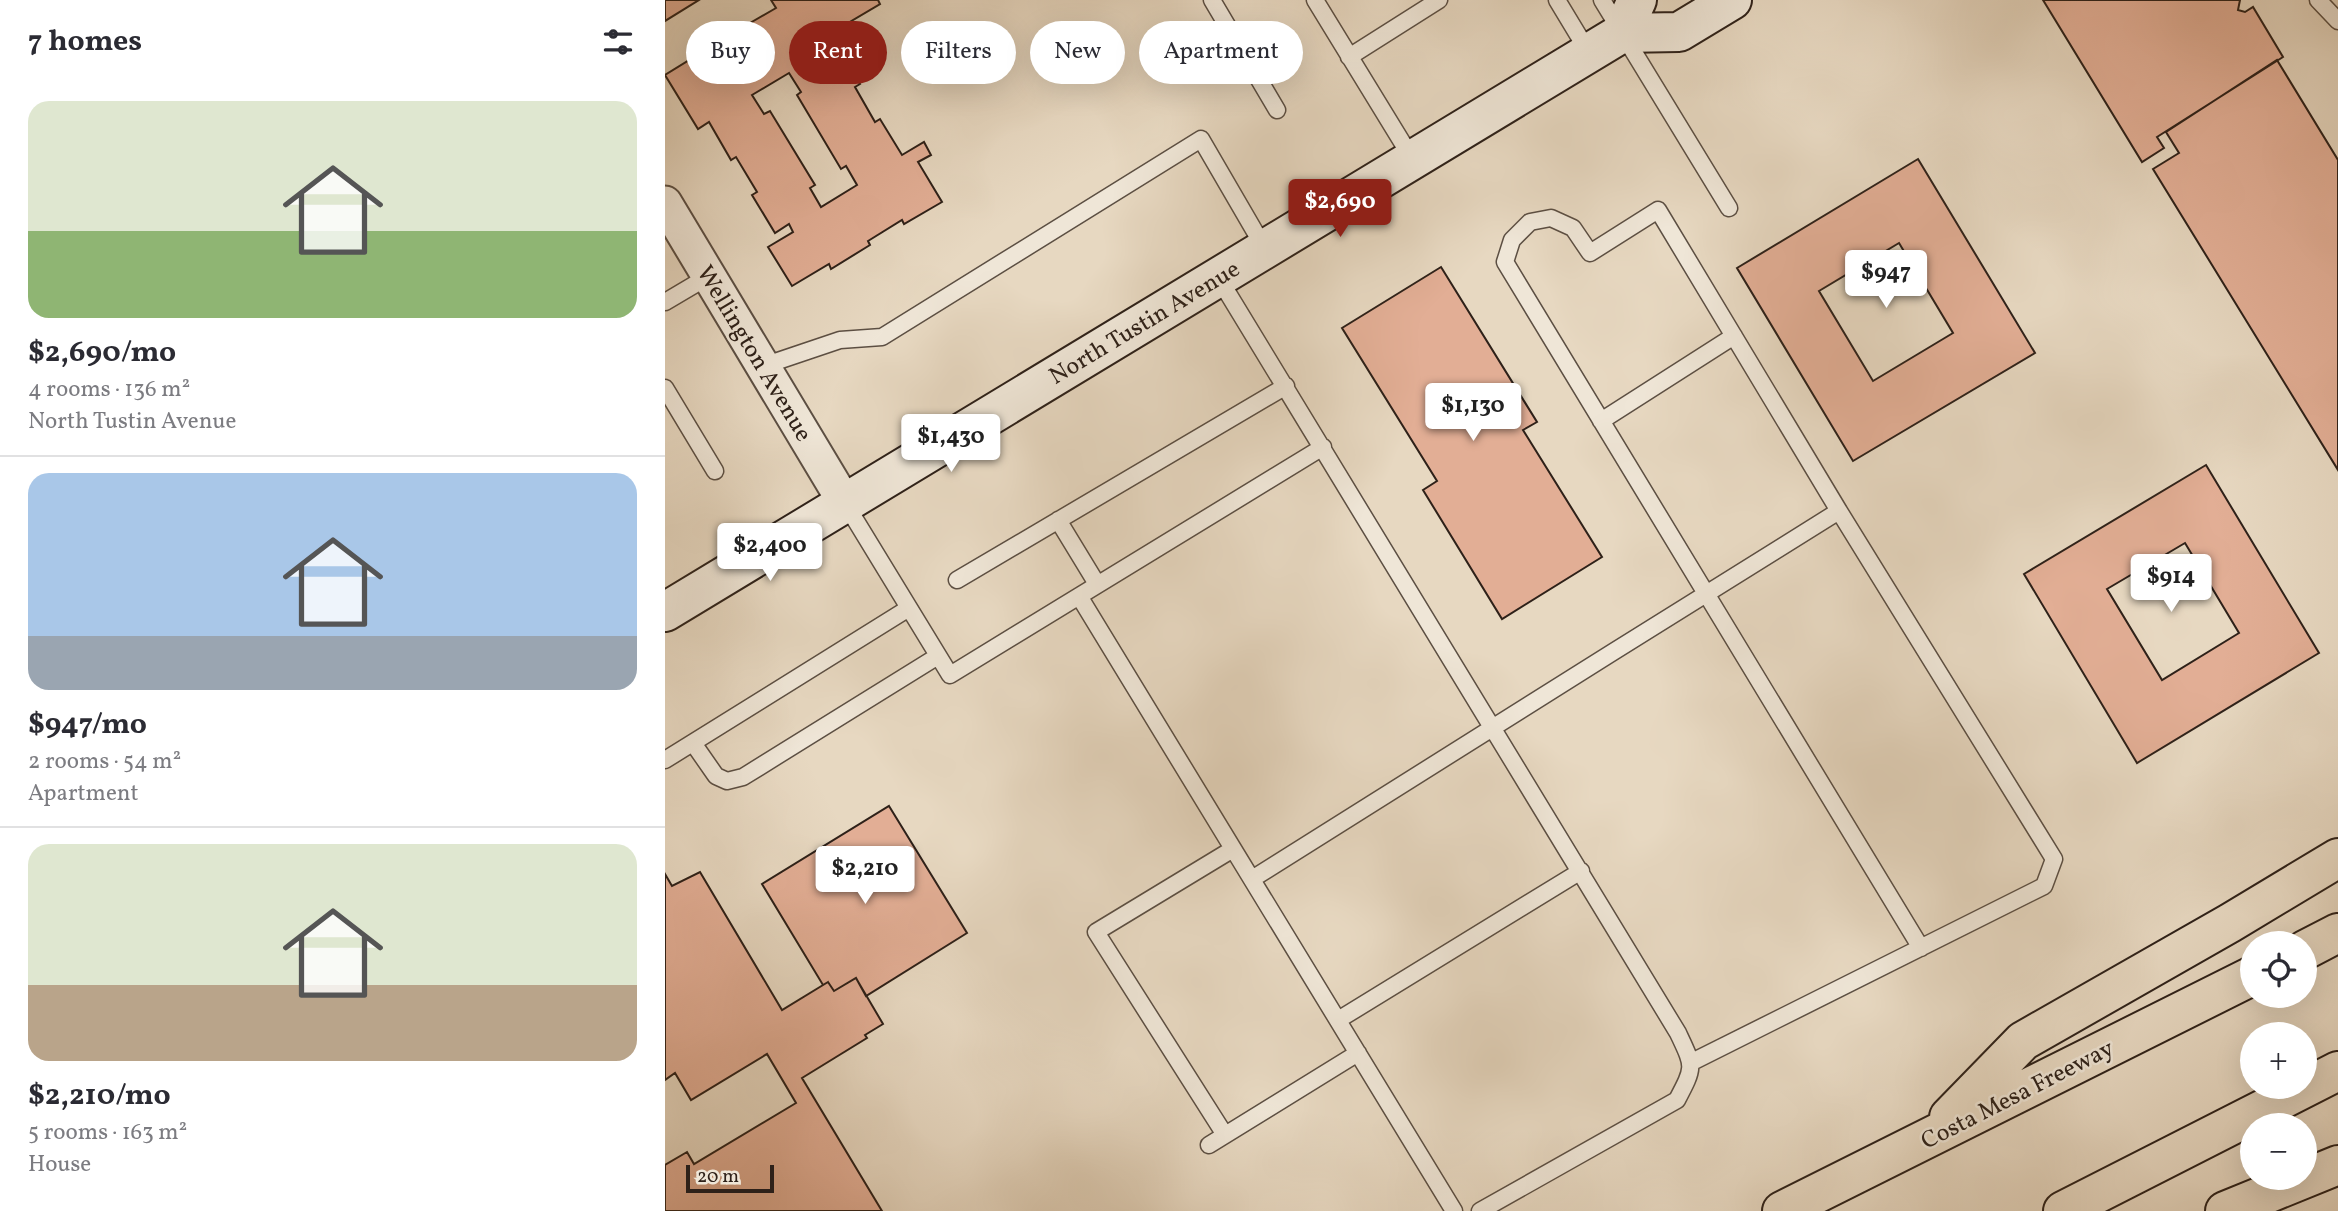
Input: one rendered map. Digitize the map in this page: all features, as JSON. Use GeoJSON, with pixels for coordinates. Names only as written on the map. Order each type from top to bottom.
{"type":"FeatureCollection","features":[{"type":"Feature","properties":{"kind":"highway"},"geometry":{"type":"LineString","coordinates":[[1927,1140],[2023,1041],[2338,858]]}},
{"type":"Feature","properties":{"kind":"highway"},"geometry":{"type":"LineString","coordinates":[[2317,944],[2338,933]]}},
{"type":"Feature","properties":{"kind":"highway","name":"Costa Mesa Freeway"},"geometry":{"type":"LineString","coordinates":[[1782,1211],[2240,982]]}},
{"type":"Feature","properties":{"kind":"highway"},"geometry":{"type":"LineString","coordinates":[[2063,1211],[2338,1071]]}},
{"type":"Feature","properties":{"kind":"highway"},"geometry":{"type":"LineString","coordinates":[[2225,1211],[2338,1165]]}},
{"type":"Feature","properties":{"kind":"main road"},"geometry":{"type":"LineString","coordinates":[[1630,16],[1679,32],[1731,0]]}},
{"type":"Feature","properties":{"kind":"main road","name":"North Tustin Avenue"},"geometry":{"type":"LineString","coordinates":[[665,612],[1589,53],[1630,16]]}},
{"type":"Feature","properties":{"kind":"street","name":"Wellington Avenue"},"geometry":{"type":"LineString","coordinates":[[665,203],[845,503]]}},
{"type":"Feature","properties":{"kind":"lane"},"geometry":{"type":"LineString","coordinates":[[1212,0],[1277,110]]}},
{"type":"Feature","properties":{"kind":"lane"},"geometry":{"type":"LineString","coordinates":[[1315,0],[1413,160]]}},
{"type":"Feature","properties":{"kind":"lane"},"geometry":{"type":"LineString","coordinates":[[1349,57],[1439,0]]}},
{"type":"Feature","properties":{"kind":"lane"},"geometry":{"type":"LineString","coordinates":[[1557,0],[1589,53]]}},
{"type":"Feature","properties":{"kind":"lane"},"geometry":{"type":"LineString","coordinates":[[1602,0],[1630,16],[1729,208]]}},
{"type":"Feature","properties":{"kind":"lane"},"geometry":{"type":"LineString","coordinates":[[2318,0],[2338,21]]}},
{"type":"Feature","properties":{"kind":"lane"},"geometry":{"type":"LineString","coordinates":[[763,366],[840,340],[882,337],[1201,139],[1265,249]]}},
{"type":"Feature","properties":{"kind":"lane"},"geometry":{"type":"LineString","coordinates":[[1692,1062],[2044,886],[2054,859],[1658,210],[1590,253],[1573,228],[1551,218],[1530,222],[1512,240],[1505,262],[1921,947]]}},
{"type":"Feature","properties":{"kind":"lane"},"geometry":{"type":"LineString","coordinates":[[665,302],[709,276]]}},
{"type":"Feature","properties":{"kind":"lane"},"geometry":{"type":"LineString","coordinates":[[1218,277],[1678,1033],[1692,1062],[1687,1082],[1677,1100],[1480,1211]]}},
{"type":"Feature","properties":{"kind":"lane"},"geometry":{"type":"LineString","coordinates":[[1601,421],[1734,337]]}},
{"type":"Feature","properties":{"kind":"lane"},"geometry":{"type":"LineString","coordinates":[[957,580],[1286,386]]}},
{"type":"Feature","properties":{"kind":"lane"},"geometry":{"type":"LineString","coordinates":[[665,388],[715,471]]}},
{"type":"Feature","properties":{"kind":"lane"},"geometry":{"type":"LineString","coordinates":[[845,503],[950,675],[1323,447]]}},
{"type":"Feature","properties":{"kind":"lane"},"geometry":{"type":"LineString","coordinates":[[1252,879],[1839,510]]}},
{"type":"Feature","properties":{"kind":"lane"},"geometry":{"type":"LineString","coordinates":[[1058,520],[1097,584]]}},
{"type":"Feature","properties":{"kind":"lane"},"geometry":{"type":"LineString","coordinates":[[1079,596],[1454,1211]]}},
{"type":"Feature","properties":{"kind":"lane"},"geometry":{"type":"LineString","coordinates":[[665,760],[909,608]]}},
{"type":"Feature","properties":{"kind":"lane"},"geometry":{"type":"LineString","coordinates":[[693,743],[716,776],[727,781],[743,777],[938,656]]}},
{"type":"Feature","properties":{"kind":"lane"},"geometry":{"type":"LineString","coordinates":[[1225,1135],[1096,932],[1233,849]]}},
{"type":"Feature","properties":{"kind":"lane"},"geometry":{"type":"LineString","coordinates":[[1338,1020],[1580,871]]}},
{"type":"Feature","properties":{"kind":"lane"},"geometry":{"type":"LineString","coordinates":[[1209,1145],[1358,1054]]}},
{"type":"Feature","properties":{"kind":"building"},"geometry":{"type":"Polygon","coordinates":[[[665,0],[699,0],[665,21],[665,0]]]}},
{"type":"Feature","properties":{"kind":"building"},"geometry":{"type":"Polygon","coordinates":[[[771,0],[878,0],[880,4],[851,21],[789,21],[789,73],[775,81],[775,21],[754,21],[776,8],[771,0]]]}},
{"type":"Feature","properties":{"kind":"building"},"geometry":{"type":"Polygon","coordinates":[[[2043,0],[2240,0],[2238,10],[2245,12],[2253,7],[2283,57],[2157,137],[2164,148],[2142,162],[2043,0]]]}},
{"type":"Feature","properties":{"kind":"building"},"geometry":{"type":"Polygon","coordinates":[[[2277,60],[2338,160],[2338,470],[2153,169],[2179,153],[2166,132],[2277,60]]]}},
{"type":"Feature","properties":{"kind":"building"},"geometry":{"type":"Polygon","coordinates":[[[686,62],[686,84],[770,84],[752,95],[764,114],[770,111],[815,185],[810,188],[821,207],[857,185],[846,166],[841,169],[797,95],[801,92],[796,84],[860,84],[855,87],[875,122],[880,119],[902,155],[924,142],[931,155],[918,162],[942,202],[904,224],[902,220],[868,241],[870,245],[831,269],[829,264],[792,286],[768,247],[793,232],[789,224],[775,233],[752,195],[757,192],[736,157],[731,160],[709,122],[698,129],[665,75],[686,62]]]}},
{"type":"Feature","properties":{"kind":"building"},"geometry":{"type":"Polygon","coordinates":[[[1918,159],[2035,353],[1853,461],[1737,268],[1918,159]],[[1899,243],[1819,291],[1873,381],[1953,333],[1899,243]]]}},
{"type":"Feature","properties":{"kind":"building"},"geometry":{"type":"Polygon","coordinates":[[[1441,267],[1537,422],[1523,430],[1602,557],[1502,619],[1423,490],[1437,481],[1342,328],[1441,267]]]}},
{"type":"Feature","properties":{"kind":"building"},"geometry":{"type":"Polygon","coordinates":[[[2206,465],[2319,653],[2137,763],[2024,574],[2206,465]],[[2185,543],[2107,589],[2162,680],[2239,633],[2185,543]]]}},
{"type":"Feature","properties":{"kind":"building"},"geometry":{"type":"Polygon","coordinates":[[[889,806],[967,933],[866,996],[856,978],[834,991],[828,982],[823,985],[762,884],[889,806]]]}},
{"type":"Feature","properties":{"kind":"building"},"geometry":{"type":"Polygon","coordinates":[[[700,872],[782,1010],[828,982],[834,991],[856,978],[883,1024],[865,1035],[867,1038],[802,1078],[882,1211],[665,1211],[665,1165],[687,1152],[694,1164],[796,1103],[767,1054],[691,1100],[675,1073],[665,1080],[665,874],[672,886],[700,872]]]}}]}
